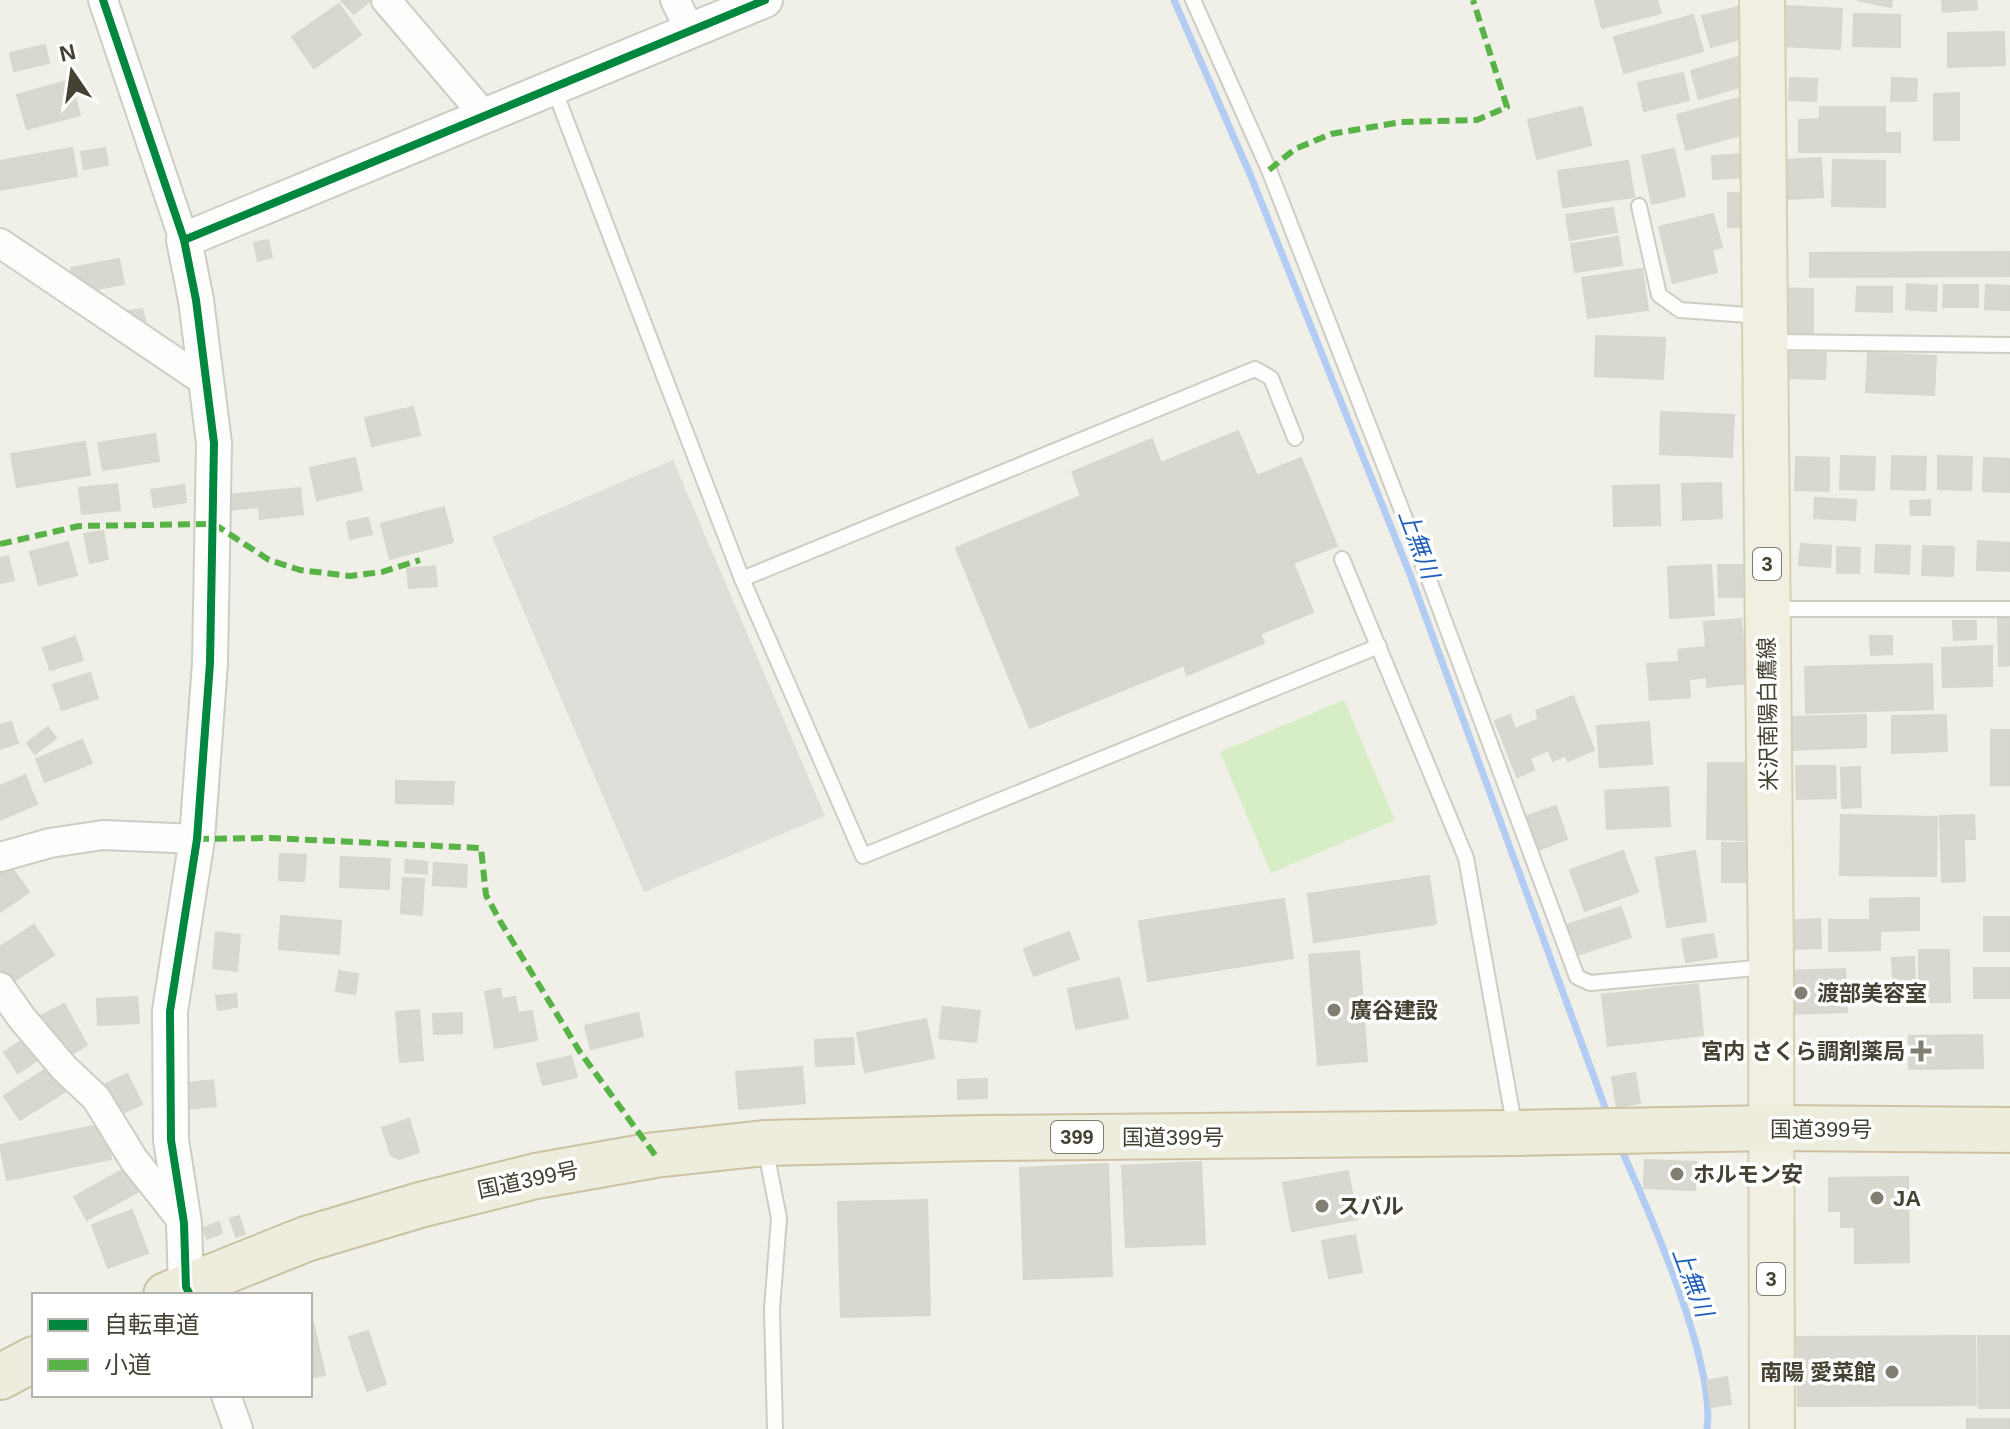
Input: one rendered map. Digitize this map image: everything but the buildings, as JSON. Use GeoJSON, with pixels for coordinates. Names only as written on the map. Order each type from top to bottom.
{"type":"FeatureCollection","features":[{"type":"Feature","properties":{"kind":"highway","name":"国道399号"},"geometry":{"type":"LineString","coordinates":[[181,1292],[306,1239],[434,1201],[536,1176],[655,1155],[764,1143],[1771,1128],[2010,1130]]}},
{"type":"Feature","properties":{"kind":"highway"},"geometry":{"type":"LineString","coordinates":[[0,1377],[32,1360]]}},
{"type":"Feature","properties":{"kind":"main road","name":"米沢南陽白鷹線"},"geometry":{"type":"LineString","coordinates":[[1762,0],[1772,1429]]}},
{"type":"Feature","properties":{"kind":"street"},"geometry":{"type":"LineString","coordinates":[[103,0],[184,240],[196,300],[214,443],[210,663],[197,839],[170,1011],[171,1140],[184,1223],[181,1292]]}},
{"type":"Feature","properties":{"kind":"street"},"geometry":{"type":"LineString","coordinates":[[386,0],[484,115]]}},
{"type":"Feature","properties":{"kind":"street"},"geometry":{"type":"LineString","coordinates":[[675,0],[691,32]]}},
{"type":"Feature","properties":{"kind":"street"},"geometry":{"type":"LineString","coordinates":[[184,240],[765,0]]}},
{"type":"Feature","properties":{"kind":"street"},"geometry":{"type":"LineString","coordinates":[[0,243],[207,383]]}},
{"type":"Feature","properties":{"kind":"street"},"geometry":{"type":"LineString","coordinates":[[0,857],[50,843],[103,835],[197,839]]}},
{"type":"Feature","properties":{"kind":"street"},"geometry":{"type":"LineString","coordinates":[[0,987],[64,1068],[96,1098],[134,1160],[184,1223]]}},
{"type":"Feature","properties":{"kind":"street"},"geometry":{"type":"LineString","coordinates":[[227,1397],[238,1429]]}},
{"type":"Feature","properties":{"kind":"lane"},"geometry":{"type":"LineString","coordinates":[[1193,0],[1269,170],[1431,585],[1577,977],[1590,983],[1771,967]]}},
{"type":"Feature","properties":{"kind":"lane"},"geometry":{"type":"LineString","coordinates":[[554,89],[742,579],[863,856],[1379,646]]}},
{"type":"Feature","properties":{"kind":"lane"},"geometry":{"type":"LineString","coordinates":[[1639,206],[1659,295],[1680,310],[1765,329],[2010,345]]}},
{"type":"Feature","properties":{"kind":"lane"},"geometry":{"type":"LineString","coordinates":[[742,579],[1255,369],[1271,378],[1295,438]]}},
{"type":"Feature","properties":{"kind":"lane"},"geometry":{"type":"LineString","coordinates":[[1342,559],[1466,858],[1516,1133]]}},
{"type":"Feature","properties":{"kind":"lane"},"geometry":{"type":"LineString","coordinates":[[1767,609],[2010,609]]}},
{"type":"Feature","properties":{"kind":"lane"},"geometry":{"type":"LineString","coordinates":[[764,1143],[779,1218],[772,1309],[775,1429]]}},
{"type":"Feature","properties":{"kind":"green space"},"geometry":{"type":"Polygon","coordinates":[[[1344,700],[1395,820],[1271,873],[1220,752],[1344,700]]]}},
{"type":"Feature","properties":{"kind":"shaded area"},"geometry":{"type":"Polygon","coordinates":[[[673,460],[825,816],[644,892],[492,537],[673,460]]]}},
{"type":"Feature","properties":{"kind":"waterway","name":"上無川"},"geometry":{"type":"LineString","coordinates":[[1174,0],[1252,179],[1411,577],[1606,1110]]}},
{"type":"Feature","properties":{"kind":"waterway","name":"上無川"},"geometry":{"type":"LineString","coordinates":[[1623,1153],[1664,1251],[1692,1330],[1702,1367],[1707,1429]]}},
{"type":"Feature","properties":{"kind":"marked path"},"geometry":{"type":"LineString","coordinates":[[1269,170],[1295,149],[1331,134],[1401,122],[1477,120],[1507,107],[1473,0]]}},
{"type":"Feature","properties":{"kind":"marked path"},"geometry":{"type":"LineString","coordinates":[[0,544],[79,526],[214,524],[269,560],[300,570],[350,576],[382,572],[420,560]]}},
{"type":"Feature","properties":{"kind":"marked path"},"geometry":{"type":"LineString","coordinates":[[197,839],[270,838],[481,848],[486,895],[500,921],[580,1052],[655,1155]]}},
{"type":"Feature","properties":{"kind":"cycle path"},"geometry":{"type":"LineString","coordinates":[[103,0],[184,240],[196,300],[214,443],[210,663],[197,839],[170,1011],[171,1140],[184,1223],[186,1287],[189,1293]]}},
{"type":"Feature","properties":{"kind":"cycle path"},"geometry":{"type":"LineString","coordinates":[[184,240],[765,0]]}},
{"type":"Feature","properties":{"kind":"place","name":"渡部美容室"},"geometry":{"type":"Point","coordinates":[1801,993]}},
{"type":"Feature","properties":{"kind":"place","name":"廣谷建設"},"geometry":{"type":"Point","coordinates":[1334,1010]}},
{"type":"Feature","properties":{"kind":"place","name":"宮内 さくら調剤薬局"},"geometry":{"type":"Point","coordinates":[1921,1051]}},
{"type":"Feature","properties":{"kind":"place","name":"ホルモン安"},"geometry":{"type":"Point","coordinates":[1677,1174]}},
{"type":"Feature","properties":{"kind":"place","name":"JA"},"geometry":{"type":"Point","coordinates":[1877,1198]}},
{"type":"Feature","properties":{"kind":"place","name":"スバル"},"geometry":{"type":"Point","coordinates":[1322,1206]}},
{"type":"Feature","properties":{"kind":"place","name":"南陽 愛菜館"},"geometry":{"type":"Point","coordinates":[1892,1372]}}]}
